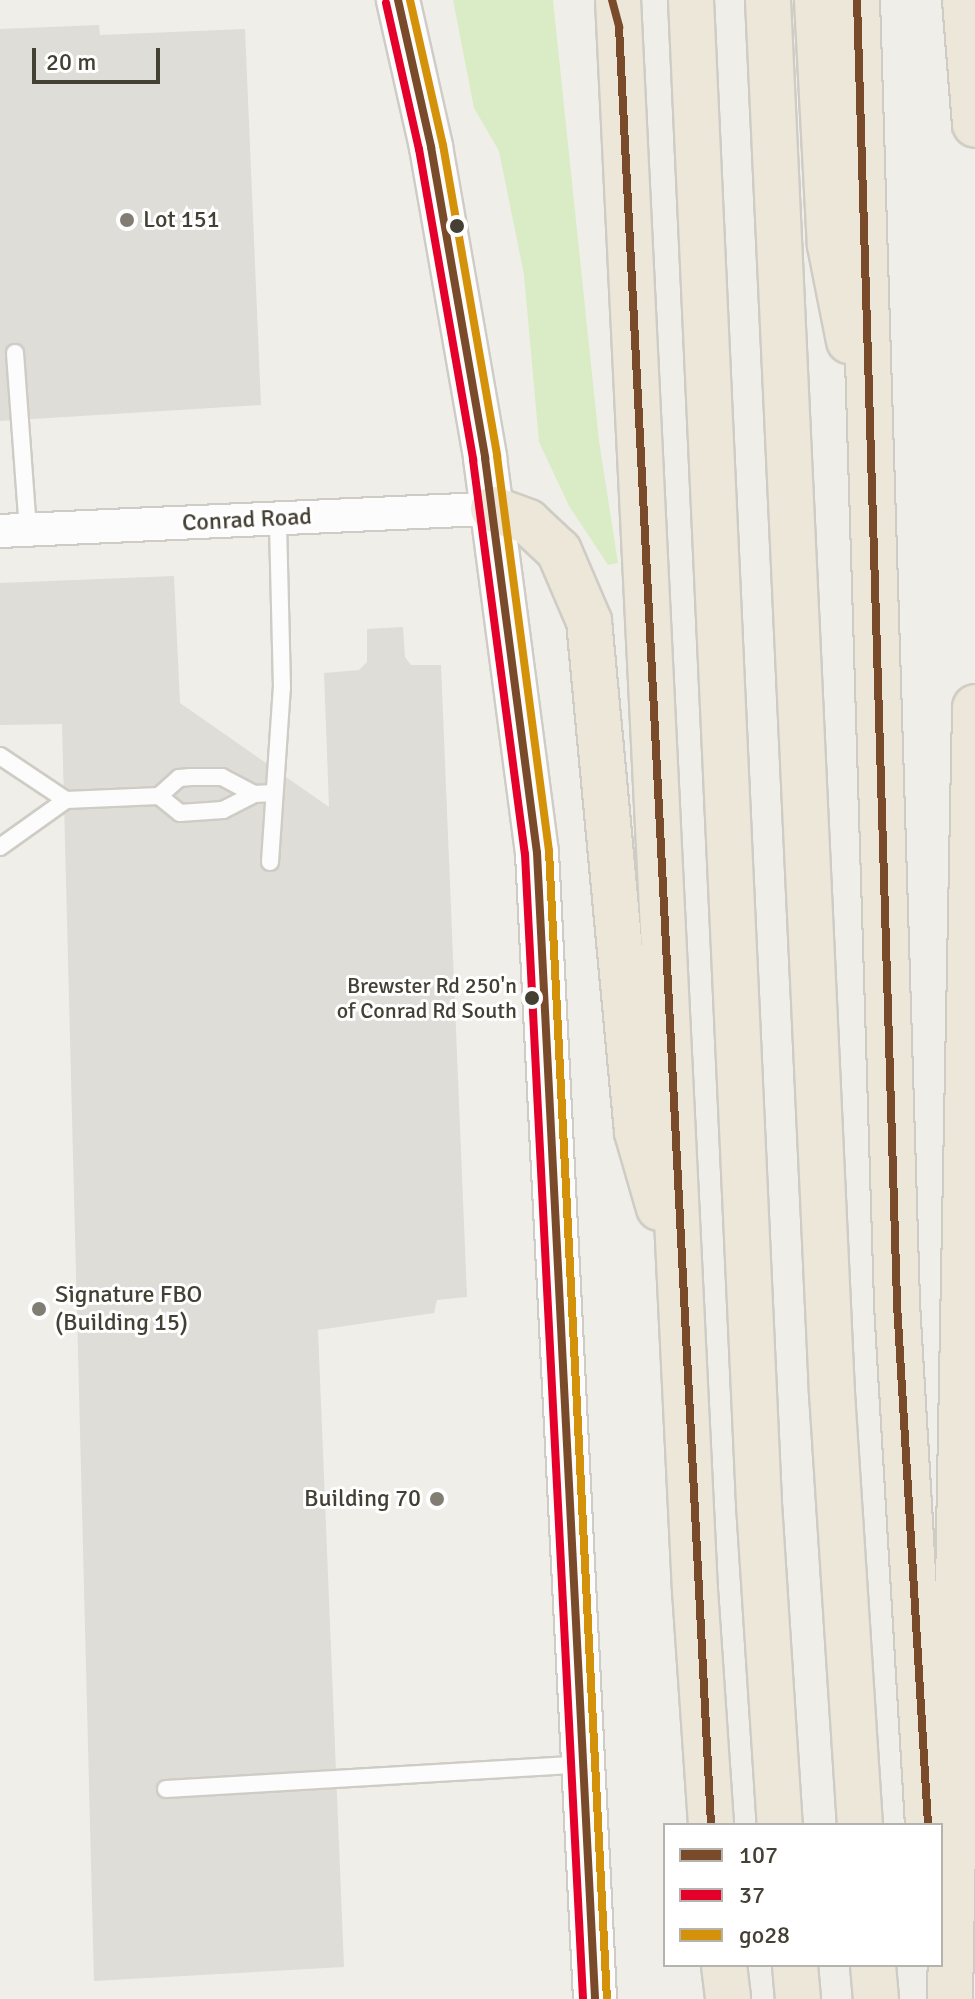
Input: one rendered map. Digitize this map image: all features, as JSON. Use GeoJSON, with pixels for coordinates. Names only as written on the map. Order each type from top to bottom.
{"type":"FeatureCollection","features":[{"type":"Feature","properties":{"kind":"highway"},"geometry":{"type":"LineString","coordinates":[[691,0],[758,1488],[780,1823]]}},
{"type":"Feature","properties":{"kind":"highway"},"geometry":{"type":"LineString","coordinates":[[768,0],[832,1393],[860,1823]]}},
{"type":"Feature","properties":{"kind":"highway"},"geometry":{"type":"LineString","coordinates":[[817,0],[830,245],[873,461]]}},
{"type":"Feature","properties":{"kind":"highway"},"geometry":{"type":"LineString","coordinates":[[857,0],[898,1335],[928,1823]]}},
{"type":"Feature","properties":{"kind":"highway"},"geometry":{"type":"LineString","coordinates":[[965,0],[975,125]]}},
{"type":"Feature","properties":{"kind":"highway"},"geometry":{"type":"LineString","coordinates":[[616,9],[679,1279],[711,1823]]}},
{"type":"Feature","properties":{"kind":"highway"},"geometry":{"type":"LineString","coordinates":[[493,509],[528,522],[559,551],[589,621],[637,1132],[679,1279]]}},
{"type":"Feature","properties":{"kind":"highway"},"geometry":{"type":"LineString","coordinates":[[947,1999],[975,707]]}},
{"type":"Feature","properties":{"kind":"highway"},"geometry":{"type":"LineString","coordinates":[[724,1967],[728,1999]]}},
{"type":"Feature","properties":{"kind":"highway"},"geometry":{"type":"LineString","coordinates":[[795,1967],[798,1999]]}},
{"type":"Feature","properties":{"kind":"highway"},"geometry":{"type":"LineString","coordinates":[[873,1967],[876,1999]]}},
{"type":"Feature","properties":{"kind":"highway"},"geometry":{"type":"LineString","coordinates":[[941,1967],[947,1999]]}},
{"type":"Feature","properties":{"kind":"street"},"geometry":{"type":"LineString","coordinates":[[398,0],[431,147],[493,509],[542,906],[595,1999]]}},
{"type":"Feature","properties":{"kind":"street","name":"Conrad Road"},"geometry":{"type":"LineString","coordinates":[[14,530],[493,509]]}},
{"type":"Feature","properties":{"kind":"lane"},"geometry":{"type":"LineString","coordinates":[[972,0],[975,6]]}},
{"type":"Feature","properties":{"kind":"lane"},"geometry":{"type":"LineString","coordinates":[[14,530],[15,353]]}},
{"type":"Feature","properties":{"kind":"lane"},"geometry":{"type":"LineString","coordinates":[[270,862],[283,665],[278,519]]}},
{"type":"Feature","properties":{"kind":"lane"},"geometry":{"type":"LineString","coordinates":[[0,756],[66,800]]}},
{"type":"Feature","properties":{"kind":"lane"},"geometry":{"type":"LineString","coordinates":[[0,847],[66,800],[159,796],[179,778],[207,777],[222,777],[254,794]]}},
{"type":"Feature","properties":{"kind":"lane"},"geometry":{"type":"LineString","coordinates":[[159,796],[180,813],[223,810],[254,794],[274,793]]}},
{"type":"Feature","properties":{"kind":"lane"},"geometry":{"type":"LineString","coordinates":[[166,1789],[585,1764]]}},
{"type":"Feature","properties":{"kind":"green space"},"geometry":{"type":"Polygon","coordinates":[[[453,0],[553,0],[599,441],[618,563],[608,565],[569,506],[539,442],[524,275],[499,151],[474,108],[453,0]]]}},
{"type":"Feature","properties":{"kind":"shaded area","name":"Lot 151"},"geometry":{"type":"Polygon","coordinates":[[[99,25],[100,35],[245,29],[261,405],[0,421],[0,29],[99,25]]]}},
{"type":"Feature","properties":{"kind":"shaded area"},"geometry":{"type":"Polygon","coordinates":[[[174,576],[180,703],[329,807],[324,673],[359,670],[367,662],[367,629],[403,627],[405,657],[411,665],[441,665],[467,1297],[437,1300],[434,1313],[318,1330],[344,1967],[94,1981],[62,724],[0,725],[0,583],[174,576]]]}},
{"type":"Feature","properties":{"kind":"transit line","name":"107"},"geometry":{"type":"LineString","coordinates":[[398,0],[431,147],[485,458],[537,853],[595,1999]]}},
{"type":"Feature","properties":{"kind":"transit line","name":"go28"},"geometry":{"type":"LineString","coordinates":[[410,0],[443,145],[497,456],[549,851],[607,1998]]}},
{"type":"Feature","properties":{"kind":"transit line","name":"107"},"geometry":{"type":"LineString","coordinates":[[612,0],[619,27],[711,1823]]}},
{"type":"Feature","properties":{"kind":"transit line","name":"107"},"geometry":{"type":"LineString","coordinates":[[857,0],[897,1304],[928,1823]]}},
{"type":"Feature","properties":{"kind":"transit line","name":"37"},"geometry":{"type":"LineString","coordinates":[[386,3],[419,149],[473,460],[525,854],[583,1999]]}},
{"type":"Feature","properties":{"kind":"place","name":"Lot 151"},"geometry":{"type":"Point","coordinates":[127,220]}},
{"type":"Feature","properties":{"kind":"place","name":"Brewster Rd 250'n of Conrad Rd South"},"geometry":{"type":"Point","coordinates":[532,998]}},
{"type":"Feature","properties":{"kind":"place","name":"Signature FBO (Building 15)"},"geometry":{"type":"Point","coordinates":[39,1309]}},
{"type":"Feature","properties":{"kind":"place","name":"Building 70"},"geometry":{"type":"Point","coordinates":[437,1499]}}]}
